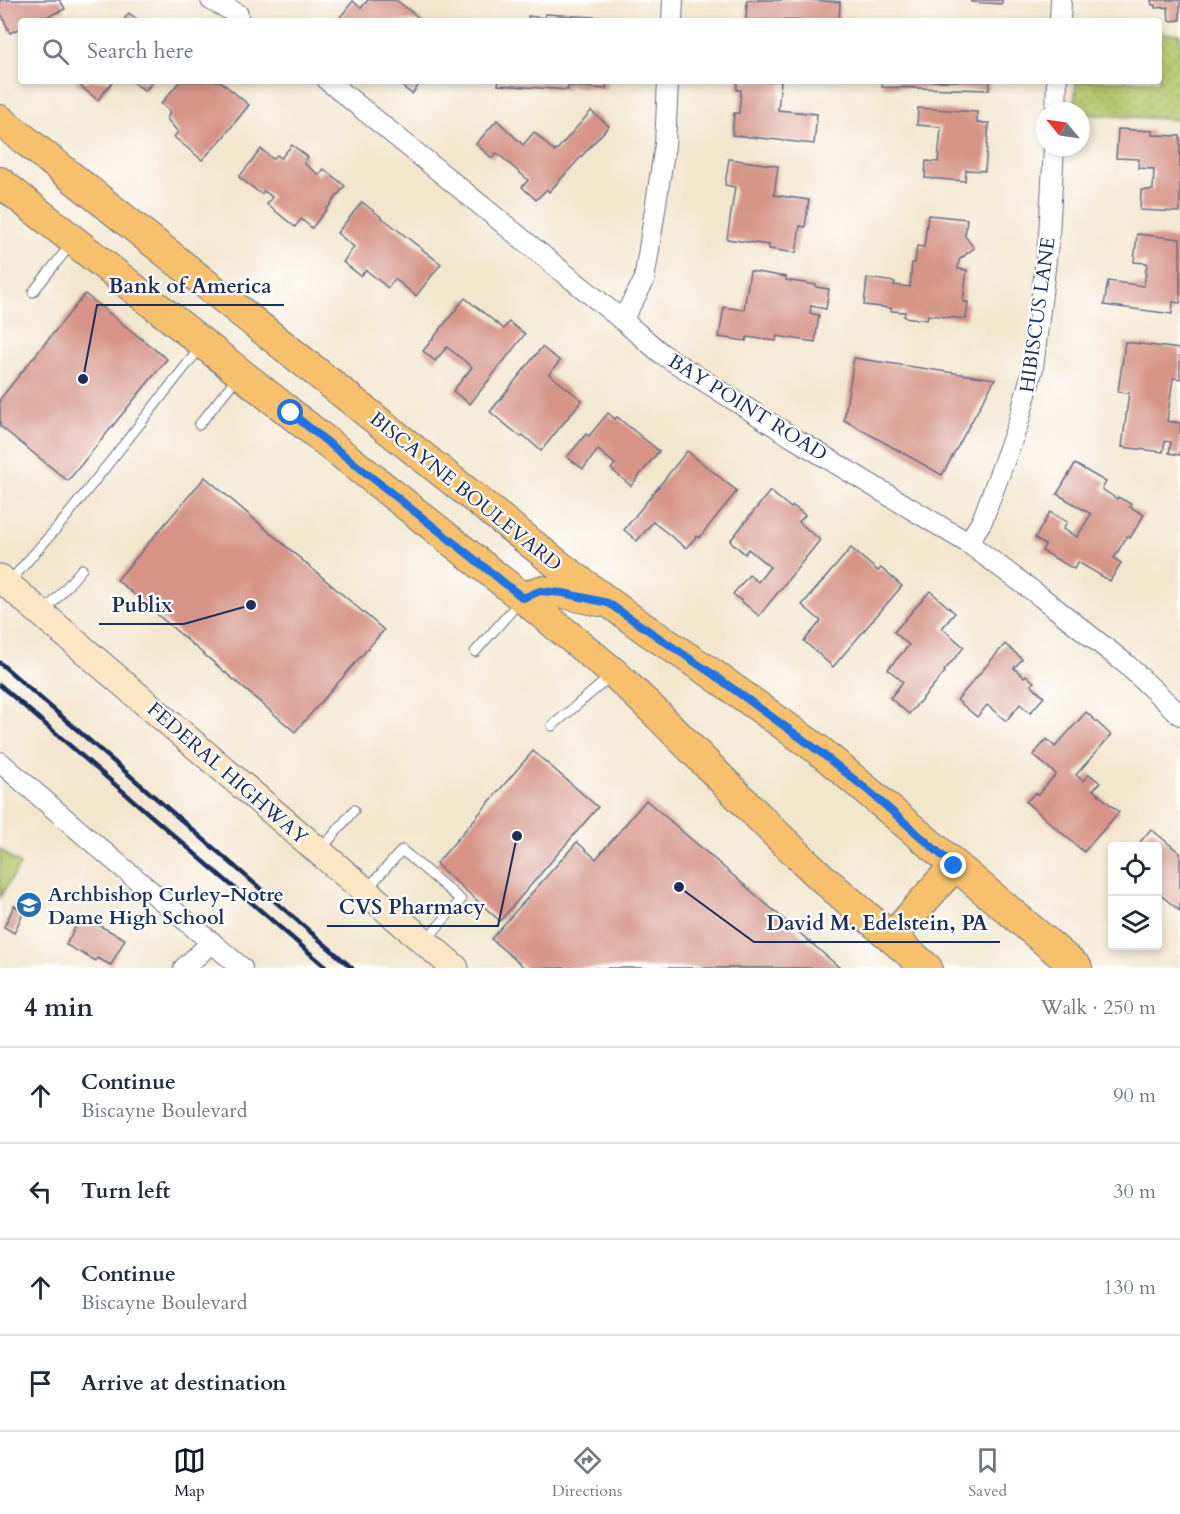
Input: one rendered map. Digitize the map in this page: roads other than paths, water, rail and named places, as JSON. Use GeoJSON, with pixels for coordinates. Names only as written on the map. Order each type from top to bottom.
{"type":"FeatureCollection","features":[{"type":"Feature","properties":{"kind":"main road","name":"BISCAYNE BOULEVARD"},"geometry":{"type":"LineString","coordinates":[[0,120],[552,560],[608,603],[714,675],[820,752],[1077,968]]}},
{"type":"Feature","properties":{"kind":"main road"},"geometry":{"type":"LineString","coordinates":[[0,183],[523,598],[614,673],[821,877],[927,968]]}},
{"type":"Feature","properties":{"kind":"main road"},"geometry":{"type":"LineString","coordinates":[[523,598],[540,591],[563,593],[608,603]]}},
{"type":"Feature","properties":{"kind":"main road"},"geometry":{"type":"LineString","coordinates":[[892,938],[954,866]]}},
{"type":"Feature","properties":{"kind":"street"},"geometry":{"type":"LineString","coordinates":[[211,0],[240,12]]}},
{"type":"Feature","properties":{"kind":"street"},"geometry":{"type":"LineString","coordinates":[[672,18],[673,0]]}},
{"type":"Feature","properties":{"kind":"street"},"geometry":{"type":"LineString","coordinates":[[1060,18],[1061,0]]}},
{"type":"Feature","properties":{"kind":"street","name":"BAY POINT ROAD"},"geometry":{"type":"LineString","coordinates":[[332,84],[663,354],[968,543],[1126,664],[1180,715]]}},
{"type":"Feature","properties":{"kind":"street"},"geometry":{"type":"LineString","coordinates":[[622,320],[644,281],[665,145],[668,84]]}},
{"type":"Feature","properties":{"kind":"street"},"geometry":{"type":"LineString","coordinates":[[1056,102],[1057,84]]}},
{"type":"Feature","properties":{"kind":"street","name":"HIBISCUS LANE"},"geometry":{"type":"LineString","coordinates":[[968,543],[982,521],[1014,435],[1033,368],[1049,235],[1053,156]]}},
{"type":"Feature","properties":{"kind":"street","name":"FEDERAL HIGHWAY"},"geometry":{"type":"LineString","coordinates":[[4,581],[455,968]]}},
{"type":"Feature","properties":{"kind":"street"},"geometry":{"type":"LineString","coordinates":[[0,762],[242,968]]}},
{"type":"Feature","properties":{"kind":"street"},"geometry":{"type":"LineString","coordinates":[[184,968],[212,942]]}},
{"type":"Feature","properties":{"kind":"lane"},"geometry":{"type":"LineString","coordinates":[[33,292],[74,242]]}},
{"type":"Feature","properties":{"kind":"lane"},"geometry":{"type":"LineString","coordinates":[[4,581],[63,521],[203,344]]}},
{"type":"Feature","properties":{"kind":"lane"},"geometry":{"type":"LineString","coordinates":[[199,425],[240,373]]}},
{"type":"Feature","properties":{"kind":"lane"},"geometry":{"type":"LineString","coordinates":[[43,615],[82,569]]}},
{"type":"Feature","properties":{"kind":"lane"},"geometry":{"type":"LineString","coordinates":[[475,652],[523,598]]}},
{"type":"Feature","properties":{"kind":"lane"},"geometry":{"type":"LineString","coordinates":[[552,726],[614,673]]}},
{"type":"Feature","properties":{"kind":"lane"},"geometry":{"type":"LineString","coordinates":[[320,852],[354,810]]}},
{"type":"Feature","properties":{"kind":"lane"},"geometry":{"type":"LineString","coordinates":[[365,891],[402,850],[461,900],[424,941]]}},
{"type":"Feature","properties":{"kind":"railway"},"geometry":{"type":"LineString","coordinates":[[0,663],[352,968]]}},
{"type":"Feature","properties":{"kind":"railway"},"geometry":{"type":"LineString","coordinates":[[0,685],[327,968]]}},
{"type":"Feature","properties":{"kind":"place","name":"Bank of America"},"geometry":{"type":"Point","coordinates":[83,379]}},
{"type":"Feature","properties":{"kind":"place","name":"Publix"},"geometry":{"type":"Point","coordinates":[251,605]}},
{"type":"Feature","properties":{"kind":"place","name":"CVS Pharmacy"},"geometry":{"type":"Point","coordinates":[517,836]}},
{"type":"Feature","properties":{"kind":"place","name":"David M. Edelstein, PA"},"geometry":{"type":"Point","coordinates":[679,887]}},
{"type":"Feature","properties":{"kind":"place","name":"Archbishop Curley-Notre Dame High School"},"geometry":{"type":"Point","coordinates":[29,905]}}]}
